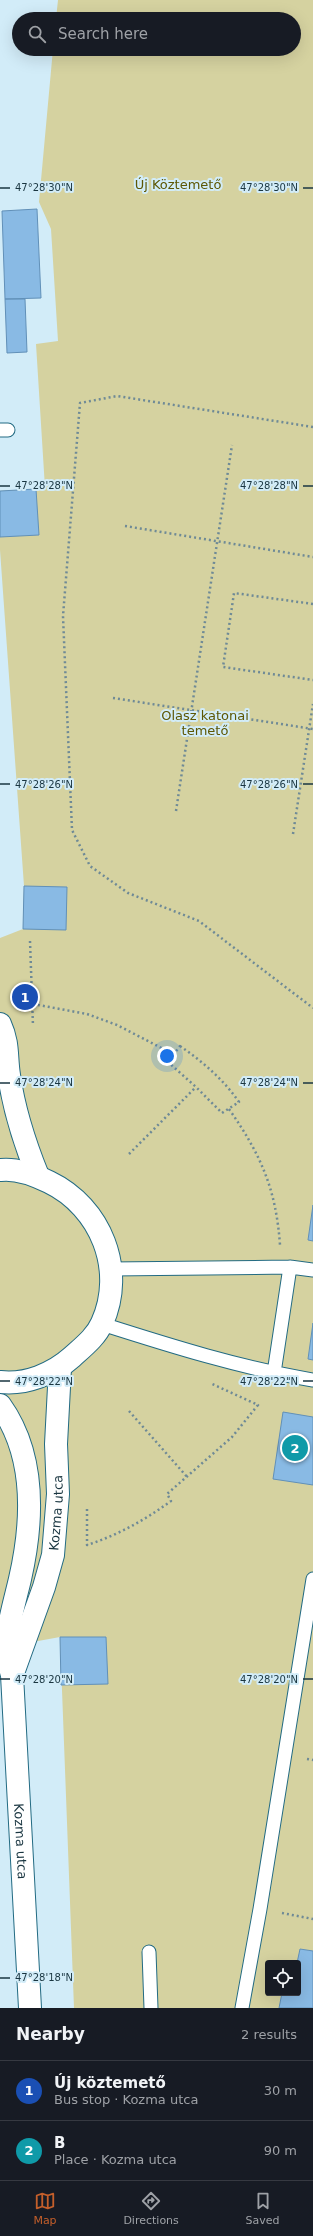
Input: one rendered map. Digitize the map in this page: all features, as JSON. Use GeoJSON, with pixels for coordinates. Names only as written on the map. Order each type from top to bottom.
{"type":"FeatureCollection","features":[{"type":"Feature","properties":{"kind":"street"},"geometry":{"type":"LineString","coordinates":[[0,1024],[6,1038],[9,1075],[22,1136],[38,1176]]}},
{"type":"Feature","properties":{"kind":"street"},"geometry":{"type":"LineString","coordinates":[[0,1170],[7,1169],[38,1176],[62,1188],[80,1203],[94,1220],[105,1241],[111,1269],[110,1298],[102,1324],[88,1343],[60,1368],[33,1379],[0,1382]]}},
{"type":"Feature","properties":{"kind":"street","name":"Kozma utca"},"geometry":{"type":"LineString","coordinates":[[12,1675],[44,1587],[53,1555],[58,1494],[56,1444],[60,1368]]}},
{"type":"Feature","properties":{"kind":"street","name":"Kozma utca"},"geometry":{"type":"LineString","coordinates":[[0,1406],[16,1432],[22,1450],[28,1478],[28,1544],[12,1609],[6,1653],[12,1675],[30,2008]]}},
{"type":"Feature","properties":{"kind":"lane"},"geometry":{"type":"LineString","coordinates":[[274,1373],[290,1267]]}},
{"type":"Feature","properties":{"kind":"lane"},"geometry":{"type":"LineString","coordinates":[[111,1269],[290,1267],[313,1270]]}},
{"type":"Feature","properties":{"kind":"lane"},"geometry":{"type":"LineString","coordinates":[[102,1324],[166,1344],[274,1373],[313,1380]]}},
{"type":"Feature","properties":{"kind":"lane"},"geometry":{"type":"LineString","coordinates":[[242,2008],[260,1909],[313,1579]]}},
{"type":"Feature","properties":{"kind":"lane"},"geometry":{"type":"LineString","coordinates":[[150,1952],[151,2008]]}},
{"type":"Feature","properties":{"kind":"path"},"geometry":{"type":"LineString","coordinates":[[313,427],[117,396],[80,404],[63,616],[72,830],[90,866],[128,893],[199,921],[313,1008]]}},
{"type":"Feature","properties":{"kind":"path"},"geometry":{"type":"LineString","coordinates":[[176,811],[232,445]]}},
{"type":"Feature","properties":{"kind":"path"},"geometry":{"type":"LineString","coordinates":[[125,526],[313,556]]}},
{"type":"Feature","properties":{"kind":"path"},"geometry":{"type":"LineString","coordinates":[[313,604],[234,592],[223,667],[313,680]]}},
{"type":"Feature","properties":{"kind":"path"},"geometry":{"type":"LineString","coordinates":[[113,698],[311,729]]}},
{"type":"Feature","properties":{"kind":"path"},"geometry":{"type":"LineString","coordinates":[[293,834],[311,729],[313,704]]}},
{"type":"Feature","properties":{"kind":"path"},"geometry":{"type":"LineString","coordinates":[[30,941],[33,1034]]}},
{"type":"Feature","properties":{"kind":"path"},"geometry":{"type":"LineString","coordinates":[[33,1004],[87,1014],[117,1025],[175,1056]]}},
{"type":"Feature","properties":{"kind":"path"},"geometry":{"type":"LineString","coordinates":[[180,1046],[202,1061],[228,1087],[239,1102],[222,1114],[196,1087],[168,1062],[175,1056],[180,1046]]}},
{"type":"Feature","properties":{"kind":"path"},"geometry":{"type":"LineString","coordinates":[[129,1154],[196,1087]]}},
{"type":"Feature","properties":{"kind":"path"},"geometry":{"type":"LineString","coordinates":[[229,1109],[245,1132],[272,1189],[278,1214],[281,1252]]}},
{"type":"Feature","properties":{"kind":"path"},"geometry":{"type":"LineString","coordinates":[[87,1545],[111,1537],[148,1518],[171,1501],[167,1494],[188,1478],[232,1437],[258,1405],[203,1380]]}},
{"type":"Feature","properties":{"kind":"path"},"geometry":{"type":"LineString","coordinates":[[129,1410],[188,1478]]}},
{"type":"Feature","properties":{"kind":"path"},"geometry":{"type":"LineString","coordinates":[[260,1909],[313,1919]]}},
{"type":"Feature","properties":{"kind":"green space"},"geometry":{"type":"Polygon","coordinates":[[[58,0],[313,0],[313,2008],[74,2008],[60,1637],[0,1648],[0,938],[23,929],[24,886],[0,550],[0,491],[45,488],[36,344],[58,341],[51,229],[39,202],[52,56],[301,56],[301,12],[57,12],[58,0]]]}},
{"type":"Feature","properties":{"kind":"building"},"geometry":{"type":"Polygon","coordinates":[[[37,209],[41,298],[5,299],[2,211],[37,209]]]}},
{"type":"Feature","properties":{"kind":"building"},"geometry":{"type":"Polygon","coordinates":[[[5,299],[25,299],[27,352],[7,353],[5,299]]]}},
{"type":"Feature","properties":{"kind":"building"},"geometry":{"type":"Polygon","coordinates":[[[36,489],[39,535],[0,537],[0,491],[36,489]]]}},
{"type":"Feature","properties":{"kind":"building"},"geometry":{"type":"Polygon","coordinates":[[[24,886],[67,887],[66,930],[23,929],[24,886]]]}},
{"type":"Feature","properties":{"kind":"building"},"geometry":{"type":"Polygon","coordinates":[[[313,1205],[313,1241],[308,1240],[313,1205]]]}},
{"type":"Feature","properties":{"kind":"building"},"geometry":{"type":"Polygon","coordinates":[[[313,1323],[313,1360],[308,1359],[313,1323]]]}},
{"type":"Feature","properties":{"kind":"building"},"geometry":{"type":"Polygon","coordinates":[[[283,1412],[313,1417],[313,1485],[273,1479],[283,1412]]]}},
{"type":"Feature","properties":{"kind":"building"},"geometry":{"type":"Polygon","coordinates":[[[60,1637],[106,1637],[108,1684],[61,1685],[60,1637]]]}},
{"type":"Feature","properties":{"kind":"building"},"geometry":{"type":"Polygon","coordinates":[[[300,1949],[313,1951],[313,2008],[279,2008],[281,1996],[301,1996],[301,1960],[298,1960],[300,1949]]]}},
{"type":"Feature","properties":{"kind":"place","name":"Új köztemető"},"geometry":{"type":"Point","coordinates":[25,997]}},
{"type":"Feature","properties":{"kind":"place","name":"B"},"geometry":{"type":"Point","coordinates":[295,1448]}},
{"type":"Feature","properties":{"kind":"park label","name":"Új Köztemető"},"geometry":{"type":"Point","coordinates":[178,184]}},
{"type":"Feature","properties":{"kind":"park label","name":"Olasz katonai temető"},"geometry":{"type":"Point","coordinates":[205,722]}}]}
